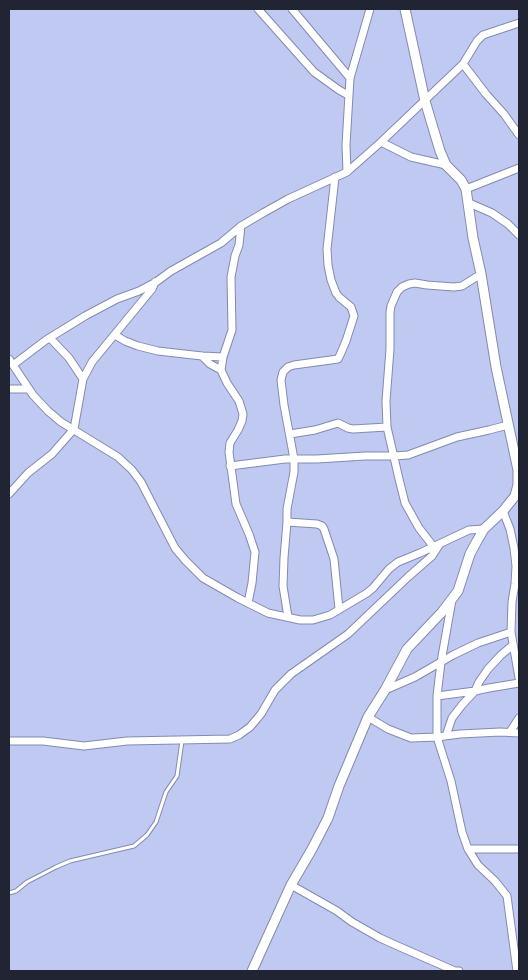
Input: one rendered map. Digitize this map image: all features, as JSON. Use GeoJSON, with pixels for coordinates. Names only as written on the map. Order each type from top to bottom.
{"type":"FeatureCollection","features":[{"type":"Feature","properties":{"kind":"street"},"geometry":{"type":"LineString","coordinates":[[258,9],[314,72],[348,95]]}},
{"type":"Feature","properties":{"kind":"street"},"geometry":{"type":"LineString","coordinates":[[292,9],[350,78]]}},
{"type":"Feature","properties":{"kind":"street"},"geometry":{"type":"LineString","coordinates":[[347,172],[346,145],[350,78],[370,9]]}},
{"type":"Feature","properties":{"kind":"street"},"geometry":{"type":"LineString","coordinates":[[252,971],[291,885],[328,818],[339,786],[368,718],[407,649],[452,600],[461,585],[470,554],[484,529],[517,494],[518,470],[496,367],[466,189],[461,180],[446,166],[440,151],[425,101],[405,9]]}},
{"type":"Feature","properties":{"kind":"street"},"geometry":{"type":"LineString","coordinates":[[484,529],[469,530],[394,564],[367,593],[330,615],[313,620],[300,620],[268,613],[203,578],[175,548],[141,482],[132,470],[118,457],[61,422],[48,411],[28,389],[11,362],[85,316],[156,282],[171,271],[221,242],[241,226],[288,199],[347,172],[463,64],[477,41],[483,35],[519,22]]}},
{"type":"Feature","properties":{"kind":"street"},"geometry":{"type":"LineString","coordinates":[[463,64],[519,135]]}},
{"type":"Feature","properties":{"kind":"street"},"geometry":{"type":"LineString","coordinates":[[381,142],[411,157],[446,166]]}},
{"type":"Feature","properties":{"kind":"street"},"geometry":{"type":"LineString","coordinates":[[466,189],[519,168]]}},
{"type":"Feature","properties":{"kind":"street"},"geometry":{"type":"LineString","coordinates":[[288,617],[283,586],[287,509],[294,472],[294,459],[281,380],[283,372],[288,367],[338,359],[354,313],[351,307],[334,290],[328,265],[327,249],[335,177]]}},
{"type":"Feature","properties":{"kind":"street"},"geometry":{"type":"LineString","coordinates":[[469,203],[492,212],[519,235]]}},
{"type":"Feature","properties":{"kind":"street"},"geometry":{"type":"LineString","coordinates":[[241,226],[239,245],[234,256],[231,277],[232,330],[223,357],[221,370],[239,401],[243,414],[238,430],[230,443],[230,466],[236,504],[255,552],[248,603]]}},
{"type":"Feature","properties":{"kind":"street"},"geometry":{"type":"LineString","coordinates":[[437,545],[419,528],[406,503],[387,426],[386,401],[390,349],[390,312],[397,292],[402,287],[412,283],[454,288],[462,286],[481,274]]}},
{"type":"Feature","properties":{"kind":"street"},"geometry":{"type":"LineString","coordinates":[[9,494],[28,473],[52,454],[74,429],[83,379],[92,362],[156,282]]}},
{"type":"Feature","properties":{"kind":"street"},"geometry":{"type":"LineString","coordinates":[[116,334],[138,346],[158,351],[223,357]]}},
{"type":"Feature","properties":{"kind":"street"},"geometry":{"type":"LineString","coordinates":[[50,338],[69,358],[83,379]]}},
{"type":"Feature","properties":{"kind":"street"},"geometry":{"type":"LineString","coordinates":[[202,356],[210,364],[221,370]]}},
{"type":"Feature","properties":{"kind":"street"},"geometry":{"type":"LineString","coordinates":[[9,388],[28,389]]}},
{"type":"Feature","properties":{"kind":"street"},"geometry":{"type":"LineString","coordinates":[[290,434],[315,430],[338,423],[353,429],[387,426]]}},
{"type":"Feature","properties":{"kind":"street"},"geometry":{"type":"LineString","coordinates":[[230,466],[294,459],[408,455],[457,437],[508,424]]}},
{"type":"Feature","properties":{"kind":"street"},"geometry":{"type":"LineString","coordinates":[[503,511],[510,530],[516,566],[511,632],[519,678]]}},
{"type":"Feature","properties":{"kind":"street"},"geometry":{"type":"LineString","coordinates":[[287,522],[319,524],[324,529],[334,559],[339,609]]}},
{"type":"Feature","properties":{"kind":"street"},"geometry":{"type":"LineString","coordinates":[[9,741],[43,741],[84,746],[127,742],[230,739],[239,736],[250,727],[275,690],[291,674],[348,634],[432,556],[437,545]]}},
{"type":"Feature","properties":{"kind":"street"},"geometry":{"type":"LineString","coordinates":[[452,600],[441,662],[437,737],[451,781],[462,832],[468,849],[478,865],[507,896],[517,971]]}},
{"type":"Feature","properties":{"kind":"street"},"geometry":{"type":"LineString","coordinates":[[385,690],[415,677],[453,654],[511,632]]}},
{"type":"Feature","properties":{"kind":"street"},"geometry":{"type":"LineString","coordinates":[[446,736],[452,718],[475,691],[488,669],[501,655],[513,646]]}},
{"type":"Feature","properties":{"kind":"street"},"geometry":{"type":"LineString","coordinates":[[438,696],[519,683]]}},
{"type":"Feature","properties":{"kind":"street"},"geometry":{"type":"LineString","coordinates":[[368,718],[388,729],[411,738],[460,734],[519,733]]}},
{"type":"Feature","properties":{"kind":"street"},"geometry":{"type":"LineString","coordinates":[[510,732],[519,718]]}},
{"type":"Feature","properties":{"kind":"street"},"geometry":{"type":"LineString","coordinates":[[468,849],[519,848]]}},
{"type":"Feature","properties":{"kind":"street"},"geometry":{"type":"LineString","coordinates":[[291,885],[380,938],[455,971],[459,971]]}},
{"type":"Feature","properties":{"kind":"lane"},"geometry":{"type":"LineString","coordinates":[[9,894],[16,891],[26,882],[56,867],[134,846],[147,835],[156,822],[166,792],[177,776],[182,740]]}}]}
